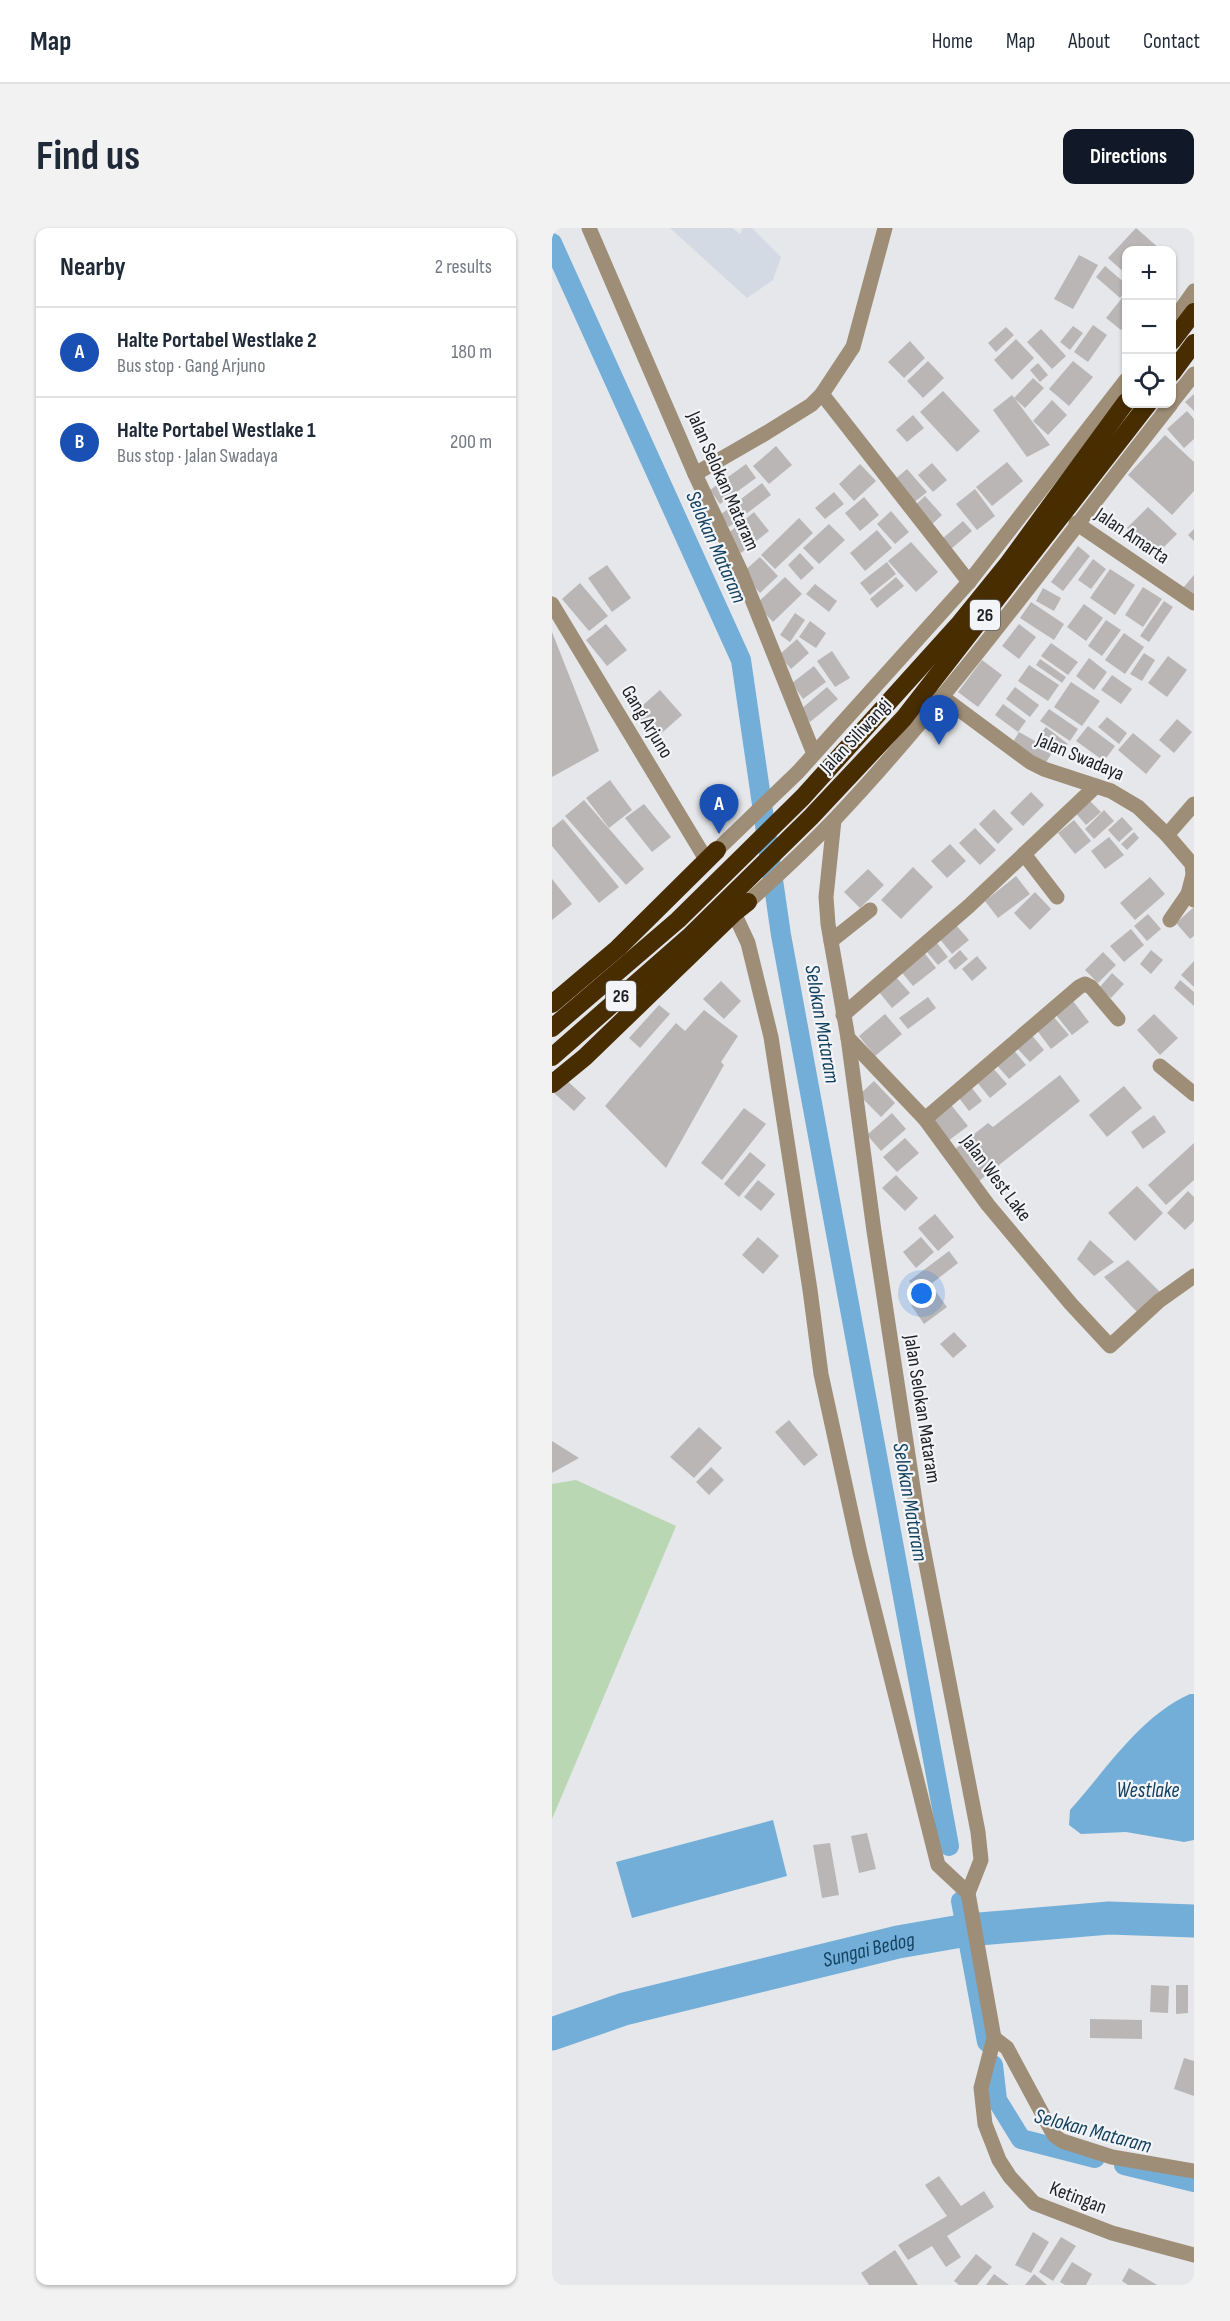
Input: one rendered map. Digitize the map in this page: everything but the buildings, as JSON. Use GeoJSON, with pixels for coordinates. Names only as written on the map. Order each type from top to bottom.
{"type":"FeatureCollection","features":[{"type":"Feature","properties":{"kind":"highway"},"geometry":{"type":"LineString","coordinates":[[1176,336],[1194,312]]}},
{"type":"Feature","properties":{"kind":"highway"},"geometry":{"type":"LineString","coordinates":[[1183,366],[1194,343]]}},
{"type":"Feature","properties":{"kind":"highway","name":"Jalan Siliwangi"},"geometry":{"type":"LineString","coordinates":[[552,1028],[678,920],[803,797],[960,623],[1007,565],[1122,407]]}},
{"type":"Feature","properties":{"kind":"highway","name":"Jalan Siliwangi"},"geometry":{"type":"LineString","coordinates":[[552,1057],[691,935],[811,818],[904,718],[1145,408]]}},
{"type":"Feature","properties":{"kind":"highway"},"geometry":{"type":"LineString","coordinates":[[552,1004],[618,948],[712,856]]}},
{"type":"Feature","properties":{"kind":"highway"},"geometry":{"type":"LineString","coordinates":[[552,1084],[585,1057],[741,908]]}},
{"type":"Feature","properties":{"kind":"street","name":"Jalan Selokan Mataram"},"geometry":{"type":"LineString","coordinates":[[589,228],[695,474],[741,572],[814,754]]}},
{"type":"Feature","properties":{"kind":"street"},"geometry":{"type":"LineString","coordinates":[[695,474],[811,405],[822,394],[853,347],[885,228]]}},
{"type":"Feature","properties":{"kind":"street"},"geometry":{"type":"LineString","coordinates":[[1176,316],[1194,291]]}},
{"type":"Feature","properties":{"kind":"street"},"geometry":{"type":"LineString","coordinates":[[1176,397],[1194,374]]}},
{"type":"Feature","properties":{"kind":"street"},"geometry":{"type":"LineString","coordinates":[[712,856],[798,772],[969,582],[1122,385]]}},
{"type":"Feature","properties":{"kind":"street"},"geometry":{"type":"LineString","coordinates":[[822,394],[969,582]]}},
{"type":"Feature","properties":{"kind":"street"},"geometry":{"type":"LineString","coordinates":[[1167,408],[941,696],[834,820],[805,850],[741,908],[771,1037],[821,1374],[860,1553],[938,1865],[970,1900],[993,2031],[1007,2048],[1055,2136],[1062,2141],[1112,2157],[1194,2171]]}},
{"type":"Feature","properties":{"kind":"street","name":"Jalan Amarta"},"geometry":{"type":"LineString","coordinates":[[1076,523],[1194,603]]}},
{"type":"Feature","properties":{"kind":"street","name":"Gang Arjuno"},"geometry":{"type":"LineString","coordinates":[[552,604],[712,856]]}},
{"type":"Feature","properties":{"kind":"street","name":"Jalan Swadaya"},"geometry":{"type":"LineString","coordinates":[[941,696],[1030,762],[1044,769],[1111,791],[1138,807],[1192,864],[1191,897]]}},
{"type":"Feature","properties":{"kind":"street"},"geometry":{"type":"LineString","coordinates":[[843,1015],[969,906],[1096,786]]}},
{"type":"Feature","properties":{"kind":"street"},"geometry":{"type":"LineString","coordinates":[[1167,835],[1194,804]]}},
{"type":"Feature","properties":{"kind":"street","name":"Jalan Selokan Mataram"},"geometry":{"type":"LineString","coordinates":[[834,820],[826,897],[831,941],[848,1038],[874,1231],[919,1527],[978,1832],[981,1860],[970,1900]]}},
{"type":"Feature","properties":{"kind":"street"},"geometry":{"type":"LineString","coordinates":[[1024,854],[1057,897]]}},
{"type":"Feature","properties":{"kind":"street"},"geometry":{"type":"LineString","coordinates":[[1170,920],[1191,897]]}},
{"type":"Feature","properties":{"kind":"street"},"geometry":{"type":"LineString","coordinates":[[831,941],[870,910]]}},
{"type":"Feature","properties":{"kind":"street"},"geometry":{"type":"LineString","coordinates":[[925,1119],[1079,987],[1085,984],[1091,987],[1119,1019]]}},
{"type":"Feature","properties":{"kind":"street","name":"Jalan West Lake"},"geometry":{"type":"LineString","coordinates":[[848,1038],[925,1119],[988,1205],[1071,1304],[1110,1346],[1159,1301],[1194,1276]]}},
{"type":"Feature","properties":{"kind":"street"},"geometry":{"type":"LineString","coordinates":[[1160,1066],[1194,1094]]}},
{"type":"Feature","properties":{"kind":"street","name":"Ketingan"},"geometry":{"type":"LineString","coordinates":[[993,2031],[981,2088],[985,2124],[999,2160],[1016,2185],[1034,2203],[1054,2213],[1112,2233],[1194,2255]]}},
{"type":"Feature","properties":{"kind":"shaded area"},"geometry":{"type":"Polygon","coordinates":[[[670,228],[732,228],[740,234],[743,228],[752,228],[781,257],[773,280],[747,298],[670,228]]]}},
{"type":"Feature","properties":{"kind":"green space"},"geometry":{"type":"Polygon","coordinates":[[[576,1480],[676,1526],[552,1819],[552,1484],[576,1480]]]}},
{"type":"Feature","properties":{"kind":"water","name":"Westlake"},"geometry":{"type":"Polygon","coordinates":[[[1190,1694],[1194,1694],[1194,1840],[1184,1842],[1126,1832],[1081,1834],[1069,1825],[1070,1810],[1125,1745],[1155,1716],[1190,1694]]]}},
{"type":"Feature","properties":{"kind":"water"},"geometry":{"type":"Polygon","coordinates":[[[773,1820],[787,1876],[632,1918],[616,1862],[773,1820]]]}},
{"type":"Feature","properties":{"kind":"waterway","name":"Selokan Mataram"},"geometry":{"type":"LineString","coordinates":[[552,243],[741,660],[781,935],[949,1846]]}},
{"type":"Feature","properties":{"kind":"waterway","name":"Selokan Mataram"},"geometry":{"type":"LineString","coordinates":[[961,1901],[987,2042]]}},
{"type":"Feature","properties":{"kind":"waterway","name":"Sungai Bedog"},"geometry":{"type":"LineString","coordinates":[[552,2034],[624,2009],[898,1942],[967,1930],[1109,1918],[1194,1921]]}},
{"type":"Feature","properties":{"kind":"waterway","name":"Selokan Mataram"},"geometry":{"type":"LineString","coordinates":[[993,2065],[997,2100],[1021,2139],[1095,2158]]}},
{"type":"Feature","properties":{"kind":"waterway","name":"Selokan Mataram"},"geometry":{"type":"LineString","coordinates":[[1124,2165],[1194,2182]]}},
{"type":"Feature","properties":{"kind":"place","name":"Halte Portabel Westlake 1"},"geometry":{"type":"Point","coordinates":[939,745]}},
{"type":"Feature","properties":{"kind":"place","name":"Halte Portabel Westlake 2"},"geometry":{"type":"Point","coordinates":[719,834]}}]}
